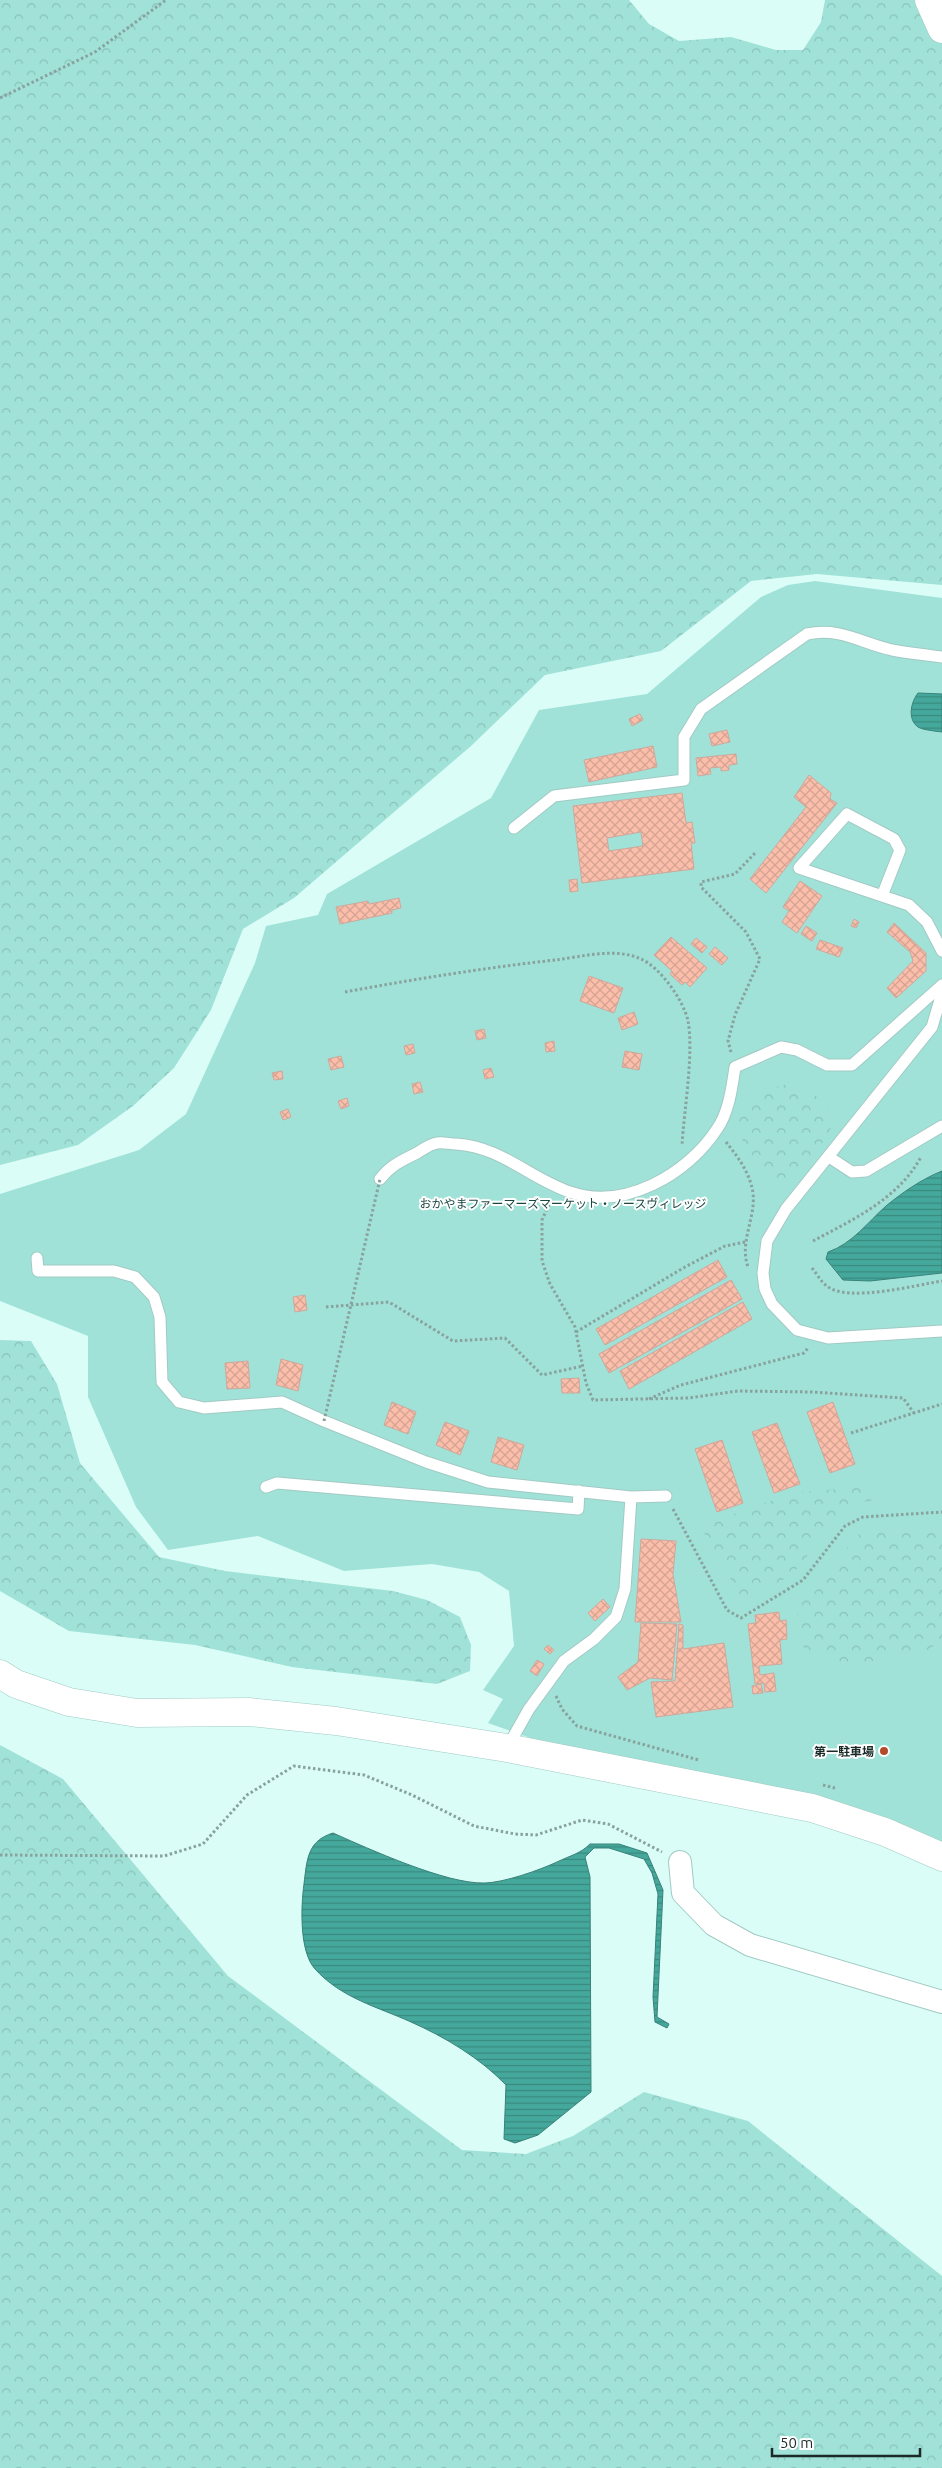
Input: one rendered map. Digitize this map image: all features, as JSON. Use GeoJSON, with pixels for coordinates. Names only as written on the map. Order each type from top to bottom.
{"type":"FeatureCollection","features":[{"type":"Feature","properties":{"kind":"street"},"geometry":{"type":"LineString","coordinates":[[928,0],[942,29]]}},
{"type":"Feature","properties":{"kind":"street"},"geometry":{"type":"LineString","coordinates":[[0,1674],[16,1684],[69,1702],[137,1713],[248,1712],[336,1721],[507,1748],[812,1808],[885,1832],[942,1858]]}},
{"type":"Feature","properties":{"kind":"street"},"geometry":{"type":"LineString","coordinates":[[680,1862],[683,1893],[714,1925],[750,1945],[942,2002]]}},
{"type":"Feature","properties":{"kind":"lane"},"geometry":{"type":"LineString","coordinates":[[514,828],[554,796],[684,780],[684,737],[701,709],[807,634],[824,630],[845,634],[891,650],[942,657]]}},
{"type":"Feature","properties":{"kind":"lane"},"geometry":{"type":"LineString","coordinates":[[882,896],[900,850],[894,839],[847,814],[799,868],[882,896],[909,904],[927,922],[942,951]]}},
{"type":"Feature","properties":{"kind":"lane"},"geometry":{"type":"LineString","coordinates":[[380,1179],[389,1167],[436,1143],[469,1145],[493,1152],[571,1193],[600,1199],[638,1191],[674,1174],[703,1149],[715,1132],[731,1095],[735,1068],[781,1048],[798,1050],[827,1065],[852,1065],[942,985]]}},
{"type":"Feature","properties":{"kind":"lane"},"geometry":{"type":"LineString","coordinates":[[942,993],[932,1027],[830,1157],[786,1209],[767,1241],[763,1273],[765,1289],[772,1304],[797,1330],[828,1338],[942,1331]]}},
{"type":"Feature","properties":{"kind":"lane"},"geometry":{"type":"LineString","coordinates":[[830,1157],[852,1172],[866,1171],[942,1126]]}},
{"type":"Feature","properties":{"kind":"lane"},"geometry":{"type":"LineString","coordinates":[[37,1258],[38,1271],[114,1271],[135,1278],[154,1297],[160,1317],[162,1382],[179,1402],[204,1408],[282,1402],[426,1462],[488,1482],[631,1496],[666,1496]]}},
{"type":"Feature","properties":{"kind":"lane"},"geometry":{"type":"LineString","coordinates":[[266,1486],[277,1483],[578,1509],[579,1491]]}},
{"type":"Feature","properties":{"kind":"lane"},"geometry":{"type":"LineString","coordinates":[[507,1748],[528,1709],[564,1661],[594,1639],[616,1617],[625,1589],[631,1496]]}},
{"type":"Feature","properties":{"kind":"path"},"geometry":{"type":"LineString","coordinates":[[0,98],[95,52],[166,0]]}},
{"type":"Feature","properties":{"kind":"path"},"geometry":{"type":"LineString","coordinates":[[735,1068],[728,1041],[735,1015],[760,959],[746,932],[701,887],[701,882],[735,874],[756,852]]}},
{"type":"Feature","properties":{"kind":"path"},"geometry":{"type":"LineString","coordinates":[[345,992],[479,968],[602,954],[611,953],[641,959],[663,975],[680,1001],[688,1020],[688,1055],[680,1168]]}},
{"type":"Feature","properties":{"kind":"path"},"geometry":{"type":"LineString","coordinates":[[715,1132],[725,1141],[743,1164],[750,1180],[753,1194],[745,1242],[747,1265],[765,1289]]}},
{"type":"Feature","properties":{"kind":"path"},"geometry":{"type":"LineString","coordinates":[[813,1241],[864,1214],[886,1198],[903,1182],[919,1162],[930,1140],[929,1133]]}},
{"type":"Feature","properties":{"kind":"path"},"geometry":{"type":"LineString","coordinates":[[324,1421],[380,1179]]}},
{"type":"Feature","properties":{"kind":"path"},"geometry":{"type":"LineString","coordinates":[[556,1186],[542,1220],[542,1261],[550,1284],[576,1332],[586,1383],[593,1400],[688,1398],[738,1391],[812,1392],[903,1398],[914,1413]]}},
{"type":"Feature","properties":{"kind":"path"},"geometry":{"type":"LineString","coordinates":[[576,1332],[685,1267],[725,1246],[745,1242]]}},
{"type":"Feature","properties":{"kind":"path"},"geometry":{"type":"LineString","coordinates":[[812,1268],[827,1287],[838,1292],[854,1294],[942,1281]]}},
{"type":"Feature","properties":{"kind":"path"},"geometry":{"type":"LineString","coordinates":[[326,1306],[389,1302],[453,1341],[505,1338],[542,1375],[583,1366]]}},
{"type":"Feature","properties":{"kind":"path"},"geometry":{"type":"LineString","coordinates":[[646,1400],[681,1385],[804,1353],[818,1336]]}},
{"type":"Feature","properties":{"kind":"path"},"geometry":{"type":"LineString","coordinates":[[851,1433],[942,1404]]}},
{"type":"Feature","properties":{"kind":"path"},"geometry":{"type":"LineString","coordinates":[[666,1496],[727,1610],[741,1618],[803,1580],[845,1526],[864,1518],[942,1512]]}},
{"type":"Feature","properties":{"kind":"path"},"geometry":{"type":"LineString","coordinates":[[549,1683],[562,1709],[577,1726],[701,1760]]}},
{"type":"Feature","properties":{"kind":"path"},"geometry":{"type":"LineString","coordinates":[[0,1855],[164,1856],[171,1854],[203,1844],[247,1795],[294,1766],[364,1775],[474,1826],[515,1834],[536,1835],[582,1820],[608,1824],[680,1862]]}},
{"type":"Feature","properties":{"kind":"path"},"geometry":{"type":"LineString","coordinates":[[816,1784],[835,1788]]}},
{"type":"Feature","properties":{"kind":"green space"},"geometry":{"type":"Polygon","coordinates":[[[0,0],[629,0],[649,24],[679,41],[731,37],[776,50],[803,50],[821,22],[825,0],[942,0],[942,585],[817,574],[751,581],[661,651],[545,675],[471,746],[294,898],[243,929],[211,1010],[174,1068],[133,1106],[78,1145],[0,1165],[0,0]]]}},
{"type":"Feature","properties":{"kind":"green space","name":"おかやまファーマーズマーケット・ノースヴィレッジ"},"geometry":{"type":"Polygon","coordinates":[[[815,581],[942,598],[942,1844],[539,1741],[488,1723],[503,1699],[483,1690],[514,1646],[509,1591],[479,1572],[432,1564],[344,1571],[258,1536],[168,1550],[136,1507],[88,1397],[88,1336],[0,1301],[0,1194],[139,1150],[186,1114],[255,963],[266,926],[318,915],[327,894],[491,798],[539,710],[647,694],[761,597],[788,585],[815,581]]]}},
{"type":"Feature","properties":{"kind":"green space"},"geometry":{"type":"Polygon","coordinates":[[[783,1085],[802,1088],[814,1094],[834,1120],[823,1142],[796,1173],[791,1178],[778,1182],[769,1179],[761,1173],[753,1163],[742,1140],[736,1121],[745,1108],[756,1098],[768,1090],[783,1085]]]}},
{"type":"Feature","properties":{"kind":"green space"},"geometry":{"type":"Polygon","coordinates":[[[0,1340],[31,1341],[57,1384],[80,1463],[159,1557],[225,1571],[393,1591],[427,1600],[460,1617],[471,1645],[470,1671],[437,1684],[292,1667],[195,1645],[69,1631],[0,1591],[0,1340]]]}},
{"type":"Feature","properties":{"kind":"green space"},"geometry":{"type":"Polygon","coordinates":[[[874,1486],[876,1500],[857,1503],[838,1517],[793,1574],[741,1603],[728,1573],[700,1526],[793,1493],[874,1486]]]}},
{"type":"Feature","properties":{"kind":"green space"},"geometry":{"type":"Polygon","coordinates":[[[942,1528],[942,1641],[921,1654],[888,1655],[856,1668],[804,1650],[796,1606],[814,1593],[857,1535],[876,1531],[942,1528]]]}},
{"type":"Feature","properties":{"kind":"green space"},"geometry":{"type":"Polygon","coordinates":[[[0,1745],[63,1779],[228,1976],[462,2150],[526,2154],[573,2136],[644,2092],[748,2121],[942,2276],[942,2468],[0,2468],[0,1745]]]}},
{"type":"Feature","properties":{"kind":"shaded area"},"geometry":{"type":"Polygon","coordinates":[[[918,693],[942,694],[942,732],[918,727],[912,720],[911,710],[918,693]]]}},
{"type":"Feature","properties":{"kind":"shaded area"},"geometry":{"type":"Polygon","coordinates":[[[942,1171],[942,1273],[870,1281],[843,1280],[826,1259],[828,1252],[845,1244],[886,1206],[906,1191],[942,1171]]]}},
{"type":"Feature","properties":{"kind":"shaded area"},"geometry":{"type":"Polygon","coordinates":[[[333,1833],[429,1872],[468,1882],[492,1882],[541,1869],[578,1853],[590,1844],[619,1844],[647,1853],[663,1890],[657,2017],[669,2024],[667,2028],[655,2022],[653,1997],[658,1894],[652,1873],[644,1859],[609,1848],[594,1848],[585,1857],[590,1877],[591,2092],[538,2135],[515,2143],[504,2139],[506,2085],[496,2075],[462,2049],[437,2034],[348,1995],[325,1979],[310,1961],[306,1951],[302,1928],[302,1904],[306,1867],[313,1846],[324,1837],[333,1833]]]}},
{"type":"Feature","properties":{"kind":"building"},"geometry":{"type":"Polygon","coordinates":[[[640,714],[643,720],[632,726],[629,719],[640,714]]]}},
{"type":"Feature","properties":{"kind":"building"},"geometry":{"type":"Polygon","coordinates":[[[727,730],[730,742],[712,746],[709,734],[727,730]]]}},
{"type":"Feature","properties":{"kind":"building"},"geometry":{"type":"Polygon","coordinates":[[[653,746],[657,767],[589,782],[584,760],[653,746]]]}},
{"type":"Feature","properties":{"kind":"building"},"geometry":{"type":"Polygon","coordinates":[[[736,754],[737,764],[729,765],[729,770],[721,771],[721,767],[710,768],[711,774],[698,776],[696,758],[736,754]]]}},
{"type":"Feature","properties":{"kind":"building"},"geometry":{"type":"Polygon","coordinates":[[[809,775],[831,793],[830,799],[837,803],[766,893],[750,879],[806,807],[794,797],[809,775]]]}},
{"type":"Feature","properties":{"kind":"building"},"geometry":{"type":"Polygon","coordinates":[[[682,793],[686,823],[692,822],[695,843],[691,843],[694,869],[582,883],[573,806],[682,793]],[[641,832],[607,838],[609,851],[643,846],[641,832]]]}},
{"type":"Feature","properties":{"kind":"building"},"geometry":{"type":"Polygon","coordinates":[[[577,879],[578,891],[570,892],[569,880],[577,879]]]}},
{"type":"Feature","properties":{"kind":"building"},"geometry":{"type":"Polygon","coordinates":[[[800,881],[822,896],[797,933],[782,922],[789,911],[783,907],[800,881]]]}},
{"type":"Feature","properties":{"kind":"building"},"geometry":{"type":"Polygon","coordinates":[[[399,898],[401,908],[392,910],[392,913],[340,924],[336,907],[368,901],[369,904],[399,898]]]}},
{"type":"Feature","properties":{"kind":"building"},"geometry":{"type":"Polygon","coordinates":[[[854,919],[859,922],[856,928],[851,926],[854,919]]]}},
{"type":"Feature","properties":{"kind":"building"},"geometry":{"type":"Polygon","coordinates":[[[894,923],[926,953],[926,971],[896,998],[887,988],[913,961],[910,952],[887,932],[894,923]]]}},
{"type":"Feature","properties":{"kind":"building"},"geometry":{"type":"Polygon","coordinates":[[[806,926],[817,933],[812,941],[801,934],[806,926]]]}},
{"type":"Feature","properties":{"kind":"building"},"geometry":{"type":"Polygon","coordinates":[[[671,937],[707,968],[690,987],[685,982],[682,985],[670,974],[672,971],[654,955],[671,937]]]}},
{"type":"Feature","properties":{"kind":"building"},"geometry":{"type":"Polygon","coordinates":[[[696,938],[707,947],[702,953],[691,944],[696,938]]]}},
{"type":"Feature","properties":{"kind":"building"},"geometry":{"type":"Polygon","coordinates":[[[820,940],[843,948],[839,957],[816,949],[820,940]]]}},
{"type":"Feature","properties":{"kind":"building"},"geometry":{"type":"Polygon","coordinates":[[[715,947],[728,958],[722,965],[709,954],[715,947]]]}},
{"type":"Feature","properties":{"kind":"building"},"geometry":{"type":"Polygon","coordinates":[[[589,976],[623,988],[614,1013],[580,1001],[589,976]]]}},
{"type":"Feature","properties":{"kind":"building"},"geometry":{"type":"Polygon","coordinates":[[[634,1012],[638,1024],[622,1030],[618,1018],[634,1012]]]}},
{"type":"Feature","properties":{"kind":"building"},"geometry":{"type":"Polygon","coordinates":[[[484,1029],[486,1038],[477,1040],[475,1031],[484,1029]]]}},
{"type":"Feature","properties":{"kind":"building"},"geometry":{"type":"Polygon","coordinates":[[[554,1041],[555,1051],[546,1052],[545,1043],[554,1041]]]}},
{"type":"Feature","properties":{"kind":"building"},"geometry":{"type":"Polygon","coordinates":[[[413,1044],[415,1053],[406,1055],[404,1046],[413,1044]]]}},
{"type":"Feature","properties":{"kind":"building"},"geometry":{"type":"Polygon","coordinates":[[[625,1051],[642,1054],[639,1070],[622,1067],[625,1051]]]}},
{"type":"Feature","properties":{"kind":"building"},"geometry":{"type":"Polygon","coordinates":[[[341,1056],[344,1067],[331,1070],[328,1059],[341,1056]]]}},
{"type":"Feature","properties":{"kind":"building"},"geometry":{"type":"Polygon","coordinates":[[[491,1068],[494,1077],[485,1079],[483,1070],[491,1068]]]}},
{"type":"Feature","properties":{"kind":"building"},"geometry":{"type":"Polygon","coordinates":[[[282,1071],[283,1079],[274,1080],[272,1073],[282,1071]]]}},
{"type":"Feature","properties":{"kind":"building"},"geometry":{"type":"Polygon","coordinates":[[[420,1082],[423,1092],[414,1094],[412,1084],[420,1082]]]}},
{"type":"Feature","properties":{"kind":"building"},"geometry":{"type":"Polygon","coordinates":[[[347,1098],[349,1106],[341,1109],[338,1101],[347,1098]]]}},
{"type":"Feature","properties":{"kind":"building"},"geometry":{"type":"Polygon","coordinates":[[[288,1109],[291,1117],[283,1120],[280,1112],[288,1109]]]}},
{"type":"Feature","properties":{"kind":"building"},"geometry":{"type":"Polygon","coordinates":[[[718,1260],[727,1277],[605,1345],[596,1329],[718,1260]]]}},
{"type":"Feature","properties":{"kind":"building"},"geometry":{"type":"Polygon","coordinates":[[[731,1280],[742,1299],[609,1373],[599,1354],[731,1280]]]}},
{"type":"Feature","properties":{"kind":"building"},"geometry":{"type":"Polygon","coordinates":[[[305,1295],[307,1310],[295,1312],[293,1297],[305,1295]]]}},
{"type":"Feature","properties":{"kind":"building"},"geometry":{"type":"Polygon","coordinates":[[[743,1302],[752,1319],[629,1389],[620,1371],[743,1302]]]}},
{"type":"Feature","properties":{"kind":"building"},"geometry":{"type":"Polygon","coordinates":[[[281,1359],[303,1365],[298,1391],[276,1385],[281,1359]]]}},
{"type":"Feature","properties":{"kind":"building"},"geometry":{"type":"Polygon","coordinates":[[[248,1361],[250,1388],[227,1389],[225,1363],[248,1361]]]}},
{"type":"Feature","properties":{"kind":"building"},"geometry":{"type":"Polygon","coordinates":[[[579,1378],[580,1393],[562,1393],[561,1379],[579,1378]]]}},
{"type":"Feature","properties":{"kind":"building"},"geometry":{"type":"Polygon","coordinates":[[[392,1402],[416,1412],[408,1434],[384,1425],[392,1402]]]}},
{"type":"Feature","properties":{"kind":"building"},"geometry":{"type":"Polygon","coordinates":[[[833,1402],[855,1464],[830,1473],[807,1412],[833,1402]]]}},
{"type":"Feature","properties":{"kind":"building"},"geometry":{"type":"Polygon","coordinates":[[[445,1422],[469,1431],[460,1455],[436,1445],[445,1422]]]}},
{"type":"Feature","properties":{"kind":"building"},"geometry":{"type":"Polygon","coordinates":[[[777,1423],[800,1484],[774,1493],[752,1432],[777,1423]]]}},
{"type":"Feature","properties":{"kind":"building"},"geometry":{"type":"Polygon","coordinates":[[[498,1437],[524,1445],[517,1470],[491,1462],[498,1437]]]}},
{"type":"Feature","properties":{"kind":"building"},"geometry":{"type":"Polygon","coordinates":[[[722,1440],[743,1503],[717,1512],[695,1449],[722,1440]]]}},
{"type":"Feature","properties":{"kind":"building"},"geometry":{"type":"Polygon","coordinates":[[[641,1539],[676,1541],[673,1574],[681,1622],[635,1622],[641,1539]]]}},
{"type":"Feature","properties":{"kind":"building"},"geometry":{"type":"Polygon","coordinates":[[[603,1599],[610,1607],[595,1621],[588,1613],[603,1599]]]}},
{"type":"Feature","properties":{"kind":"building"},"geometry":{"type":"Polygon","coordinates":[[[779,1612],[780,1621],[786,1620],[787,1639],[780,1640],[782,1664],[759,1666],[760,1675],[774,1673],[776,1691],[765,1692],[764,1683],[755,1684],[748,1624],[756,1623],[755,1615],[779,1612]]]}},
{"type":"Feature","properties":{"kind":"building"},"geometry":{"type":"Polygon","coordinates":[[[641,1623],[677,1624],[672,1680],[650,1678],[627,1690],[618,1677],[638,1662],[641,1623]]]}},
{"type":"Feature","properties":{"kind":"building"},"geometry":{"type":"Polygon","coordinates":[[[679,1624],[683,1625],[683,1649],[724,1643],[733,1707],[656,1717],[651,1682],[675,1681],[679,1624]]]}},
{"type":"Feature","properties":{"kind":"building"},"geometry":{"type":"Polygon","coordinates":[[[548,1645],[554,1650],[550,1654],[544,1649],[548,1645]]]}},
{"type":"Feature","properties":{"kind":"building"},"geometry":{"type":"Polygon","coordinates":[[[537,1660],[544,1664],[537,1676],[530,1671],[537,1660]]]}},
{"type":"Feature","properties":{"kind":"building"},"geometry":{"type":"Polygon","coordinates":[[[761,1684],[763,1693],[753,1694],[752,1686],[761,1684]]]}},
{"type":"Feature","properties":{"kind":"place","name":"第一駐車場"},"geometry":{"type":"Point","coordinates":[884,1751]}}]}
